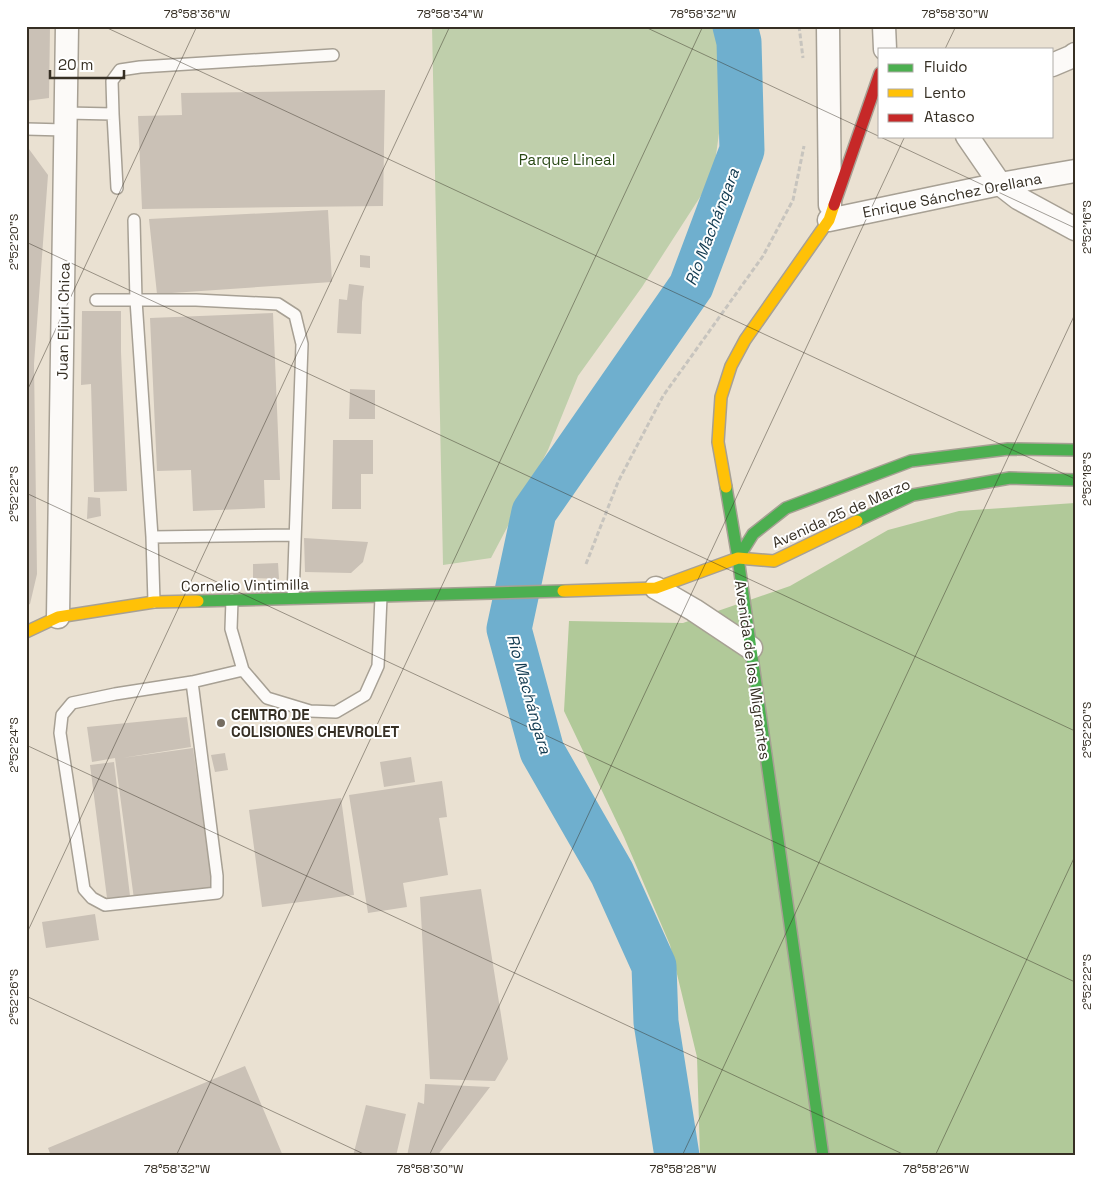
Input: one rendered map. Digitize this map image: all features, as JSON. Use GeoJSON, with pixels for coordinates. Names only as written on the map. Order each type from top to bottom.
{"type":"FeatureCollection","features":[{"type":"Feature","properties":{"kind":"main road","name":"Avenida de los Migrantes"},"geometry":{"type":"LineString","coordinates":[[823,1156],[738,558],[718,442],[721,397],[731,366],[745,340],[829,217],[878,79]]}},
{"type":"Feature","properties":{"kind":"main road","name":"Avenida 25 de Marzo"},"geometry":{"type":"LineString","coordinates":[[738,558],[752,534],[786,508],[911,461],[1008,449],[1075,450]]}},
{"type":"Feature","properties":{"kind":"main road","name":"Avenida 25 de Marzo"},"geometry":{"type":"LineString","coordinates":[[468,594],[656,588],[738,558],[774,561],[913,495],[1010,478],[1075,480]]}},
{"type":"Feature","properties":{"kind":"main road","name":"Cornelio Vintimilla"},"geometry":{"type":"LineString","coordinates":[[26,632],[58,617],[154,602],[468,594]]}},
{"type":"Feature","properties":{"kind":"street","name":"Juan Eljuri Chica"},"geometry":{"type":"LineString","coordinates":[[58,617],[67,26]]}},
{"type":"Feature","properties":{"kind":"street"},"geometry":{"type":"LineString","coordinates":[[828,26],[829,217]]}},
{"type":"Feature","properties":{"kind":"street"},"geometry":{"type":"LineString","coordinates":[[884,26],[885,48]]}},
{"type":"Feature","properties":{"kind":"street"},"geometry":{"type":"LineString","coordinates":[[1054,64],[1075,54]]}},
{"type":"Feature","properties":{"kind":"street"},"geometry":{"type":"LineString","coordinates":[[968,138],[1000,184],[1018,198],[1075,229]]}},
{"type":"Feature","properties":{"kind":"street","name":"Enrique Sánchez Orellana"},"geometry":{"type":"LineString","coordinates":[[829,217],[1075,171]]}},
{"type":"Feature","properties":{"kind":"street"},"geometry":{"type":"LineString","coordinates":[[656,588],[694,610],[751,648]]}},
{"type":"Feature","properties":{"kind":"lane"},"geometry":{"type":"LineString","coordinates":[[117,188],[112,81],[120,70],[140,66],[333,55]]}},
{"type":"Feature","properties":{"kind":"lane"},"geometry":{"type":"LineString","coordinates":[[26,129],[113,114]]}},
{"type":"Feature","properties":{"kind":"lane"},"geometry":{"type":"LineString","coordinates":[[134,220],[136,300],[152,537],[154,602]]}},
{"type":"Feature","properties":{"kind":"lane"},"geometry":{"type":"LineString","coordinates":[[96,300],[196,300],[278,304],[295,315],[302,344],[293,598]]}},
{"type":"Feature","properties":{"kind":"lane"},"geometry":{"type":"LineString","coordinates":[[152,537],[295,535]]}},
{"type":"Feature","properties":{"kind":"lane"},"geometry":{"type":"LineString","coordinates":[[232,599],[231,629],[243,670],[267,698],[310,711],[336,712],[365,695],[378,666],[381,597]]}},
{"type":"Feature","properties":{"kind":"lane"},"geometry":{"type":"LineString","coordinates":[[192,682],[218,876],[217,894],[105,905],[92,898],[84,889],[60,733],[62,714],[72,702],[192,682],[243,670]]}},
{"type":"Feature","properties":{"kind":"path"},"geometry":{"type":"LineString","coordinates":[[799,26],[803,62]]}},
{"type":"Feature","properties":{"kind":"path"},"geometry":{"type":"LineString","coordinates":[[586,567],[618,482],[663,396],[763,256],[793,200],[805,142]]}},
{"type":"Feature","properties":{"kind":"green space","name":"Parque Lineal"},"geometry":{"type":"Polygon","coordinates":[[[432,26],[717,26],[723,104],[713,177],[642,287],[578,376],[548,450],[491,558],[443,565],[432,26]]]}},
{"type":"Feature","properties":{"kind":"green space"},"geometry":{"type":"Polygon","coordinates":[[[1075,503],[1075,1156],[700,1156],[697,1057],[670,945],[624,837],[564,711],[569,621],[683,623],[790,586],[888,530],[959,511],[1075,503]]]}},
{"type":"Feature","properties":{"kind":"building"},"geometry":{"type":"Polygon","coordinates":[[[26,26],[50,26],[49,98],[26,101],[26,26]]]}},
{"type":"Feature","properties":{"kind":"building"},"geometry":{"type":"Polygon","coordinates":[[[385,90],[383,206],[142,209],[138,116],[182,115],[181,93],[385,90]]]}},
{"type":"Feature","properties":{"kind":"building"},"geometry":{"type":"Polygon","coordinates":[[[26,145],[48,175],[34,364],[37,574],[30,604],[26,606],[26,145]]]}},
{"type":"Feature","properties":{"kind":"building"},"geometry":{"type":"Polygon","coordinates":[[[328,210],[332,282],[157,294],[149,219],[328,210]]]}},
{"type":"Feature","properties":{"kind":"building"},"geometry":{"type":"Polygon","coordinates":[[[360,255],[370,256],[370,268],[360,267],[360,255]]]}},
{"type":"Feature","properties":{"kind":"building"},"geometry":{"type":"Polygon","coordinates":[[[349,284],[364,286],[361,334],[337,333],[339,299],[347,300],[349,284]]]}},
{"type":"Feature","properties":{"kind":"building"},"geometry":{"type":"Polygon","coordinates":[[[82,311],[121,311],[127,491],[94,492],[91,384],[81,385],[82,311]]]}},
{"type":"Feature","properties":{"kind":"building"},"geometry":{"type":"Polygon","coordinates":[[[273,313],[280,480],[264,480],[265,508],[193,511],[191,470],[157,471],[150,318],[273,313]]]}},
{"type":"Feature","properties":{"kind":"building"},"geometry":{"type":"Polygon","coordinates":[[[350,389],[375,390],[375,419],[349,419],[350,389]]]}},
{"type":"Feature","properties":{"kind":"building"},"geometry":{"type":"Polygon","coordinates":[[[333,440],[373,440],[373,474],[361,474],[361,509],[332,509],[333,440]]]}},
{"type":"Feature","properties":{"kind":"building"},"geometry":{"type":"Polygon","coordinates":[[[88,497],[100,498],[101,516],[87,519],[88,497]]]}},
{"type":"Feature","properties":{"kind":"building"},"geometry":{"type":"Polygon","coordinates":[[[304,538],[368,542],[363,562],[351,573],[305,572],[304,538]]]}},
{"type":"Feature","properties":{"kind":"building"},"geometry":{"type":"Polygon","coordinates":[[[278,563],[279,579],[253,578],[253,564],[278,563]]]}},
{"type":"Feature","properties":{"kind":"building"},"geometry":{"type":"Polygon","coordinates":[[[187,717],[191,747],[122,758],[193,748],[213,888],[134,899],[115,758],[92,762],[87,727],[187,717]]]}},
{"type":"Feature","properties":{"kind":"building"},"geometry":{"type":"Polygon","coordinates":[[[225,753],[228,770],[215,772],[211,755],[225,753]]]}},
{"type":"Feature","properties":{"kind":"building"},"geometry":{"type":"Polygon","coordinates":[[[411,757],[415,782],[384,787],[380,762],[411,757]]]}},
{"type":"Feature","properties":{"kind":"building"},"geometry":{"type":"Polygon","coordinates":[[[114,762],[130,896],[107,898],[90,765],[114,762]]]}},
{"type":"Feature","properties":{"kind":"building"},"geometry":{"type":"Polygon","coordinates":[[[442,781],[447,817],[439,818],[448,875],[403,883],[407,907],[368,913],[349,795],[442,781]]]}},
{"type":"Feature","properties":{"kind":"building"},"geometry":{"type":"Polygon","coordinates":[[[341,798],[354,895],[262,907],[249,810],[341,798]]]}},
{"type":"Feature","properties":{"kind":"building"},"geometry":{"type":"Polygon","coordinates":[[[481,889],[508,1059],[495,1081],[430,1079],[420,897],[481,889]]]}},
{"type":"Feature","properties":{"kind":"building"},"geometry":{"type":"Polygon","coordinates":[[[95,914],[99,940],[46,948],[42,922],[95,914]]]}},
{"type":"Feature","properties":{"kind":"building"},"geometry":{"type":"Polygon","coordinates":[[[245,1066],[283,1156],[51,1156],[48,1148],[245,1066]]]}},
{"type":"Feature","properties":{"kind":"building"},"geometry":{"type":"Polygon","coordinates":[[[425,1084],[490,1087],[437,1156],[407,1156],[418,1102],[424,1104],[425,1084]]]}},
{"type":"Feature","properties":{"kind":"building"},"geometry":{"type":"Polygon","coordinates":[[[366,1105],[406,1114],[396,1156],[353,1156],[366,1105]]]}},
{"type":"Feature","properties":{"kind":"waterway","name":"Río Machángara"},"geometry":{"type":"LineString","coordinates":[[677,1156],[656,1022],[654,966],[612,873],[542,751],[509,629],[534,512],[691,286],[742,150],[739,42],[735,26]]}},
{"type":"Feature","properties":{"kind":"traffic: fast"},"geometry":{"type":"LineString","coordinates":[[738,558],[753,534],[786,508],[911,461],[1008,449],[1075,450]]}},
{"type":"Feature","properties":{"kind":"traffic: fast"},"geometry":{"type":"LineString","coordinates":[[857,521],[913,495],[1010,478],[1075,480]]}},
{"type":"Feature","properties":{"kind":"traffic: fast"},"geometry":{"type":"LineString","coordinates":[[726,487],[738,558],[823,1156]]}},
{"type":"Feature","properties":{"kind":"traffic: fast"},"geometry":{"type":"LineString","coordinates":[[198,601],[563,591]]}},
{"type":"Feature","properties":{"kind":"traffic: slow"},"geometry":{"type":"LineString","coordinates":[[726,487],[718,442],[721,397],[731,366],[745,340],[829,220],[834,205]]}},
{"type":"Feature","properties":{"kind":"traffic: slow"},"geometry":{"type":"LineString","coordinates":[[563,591],[656,588],[738,558],[774,561],[857,521]]}},
{"type":"Feature","properties":{"kind":"traffic: slow"},"geometry":{"type":"LineString","coordinates":[[26,632],[58,617],[154,602],[198,601]]}},
{"type":"Feature","properties":{"kind":"traffic: jam"},"geometry":{"type":"LineString","coordinates":[[834,205],[878,79]]}},
{"type":"Feature","properties":{"kind":"place","name":"CENTRO DE COLISIONES CHEVROLET"},"geometry":{"type":"Point","coordinates":[221,723]}}]}
